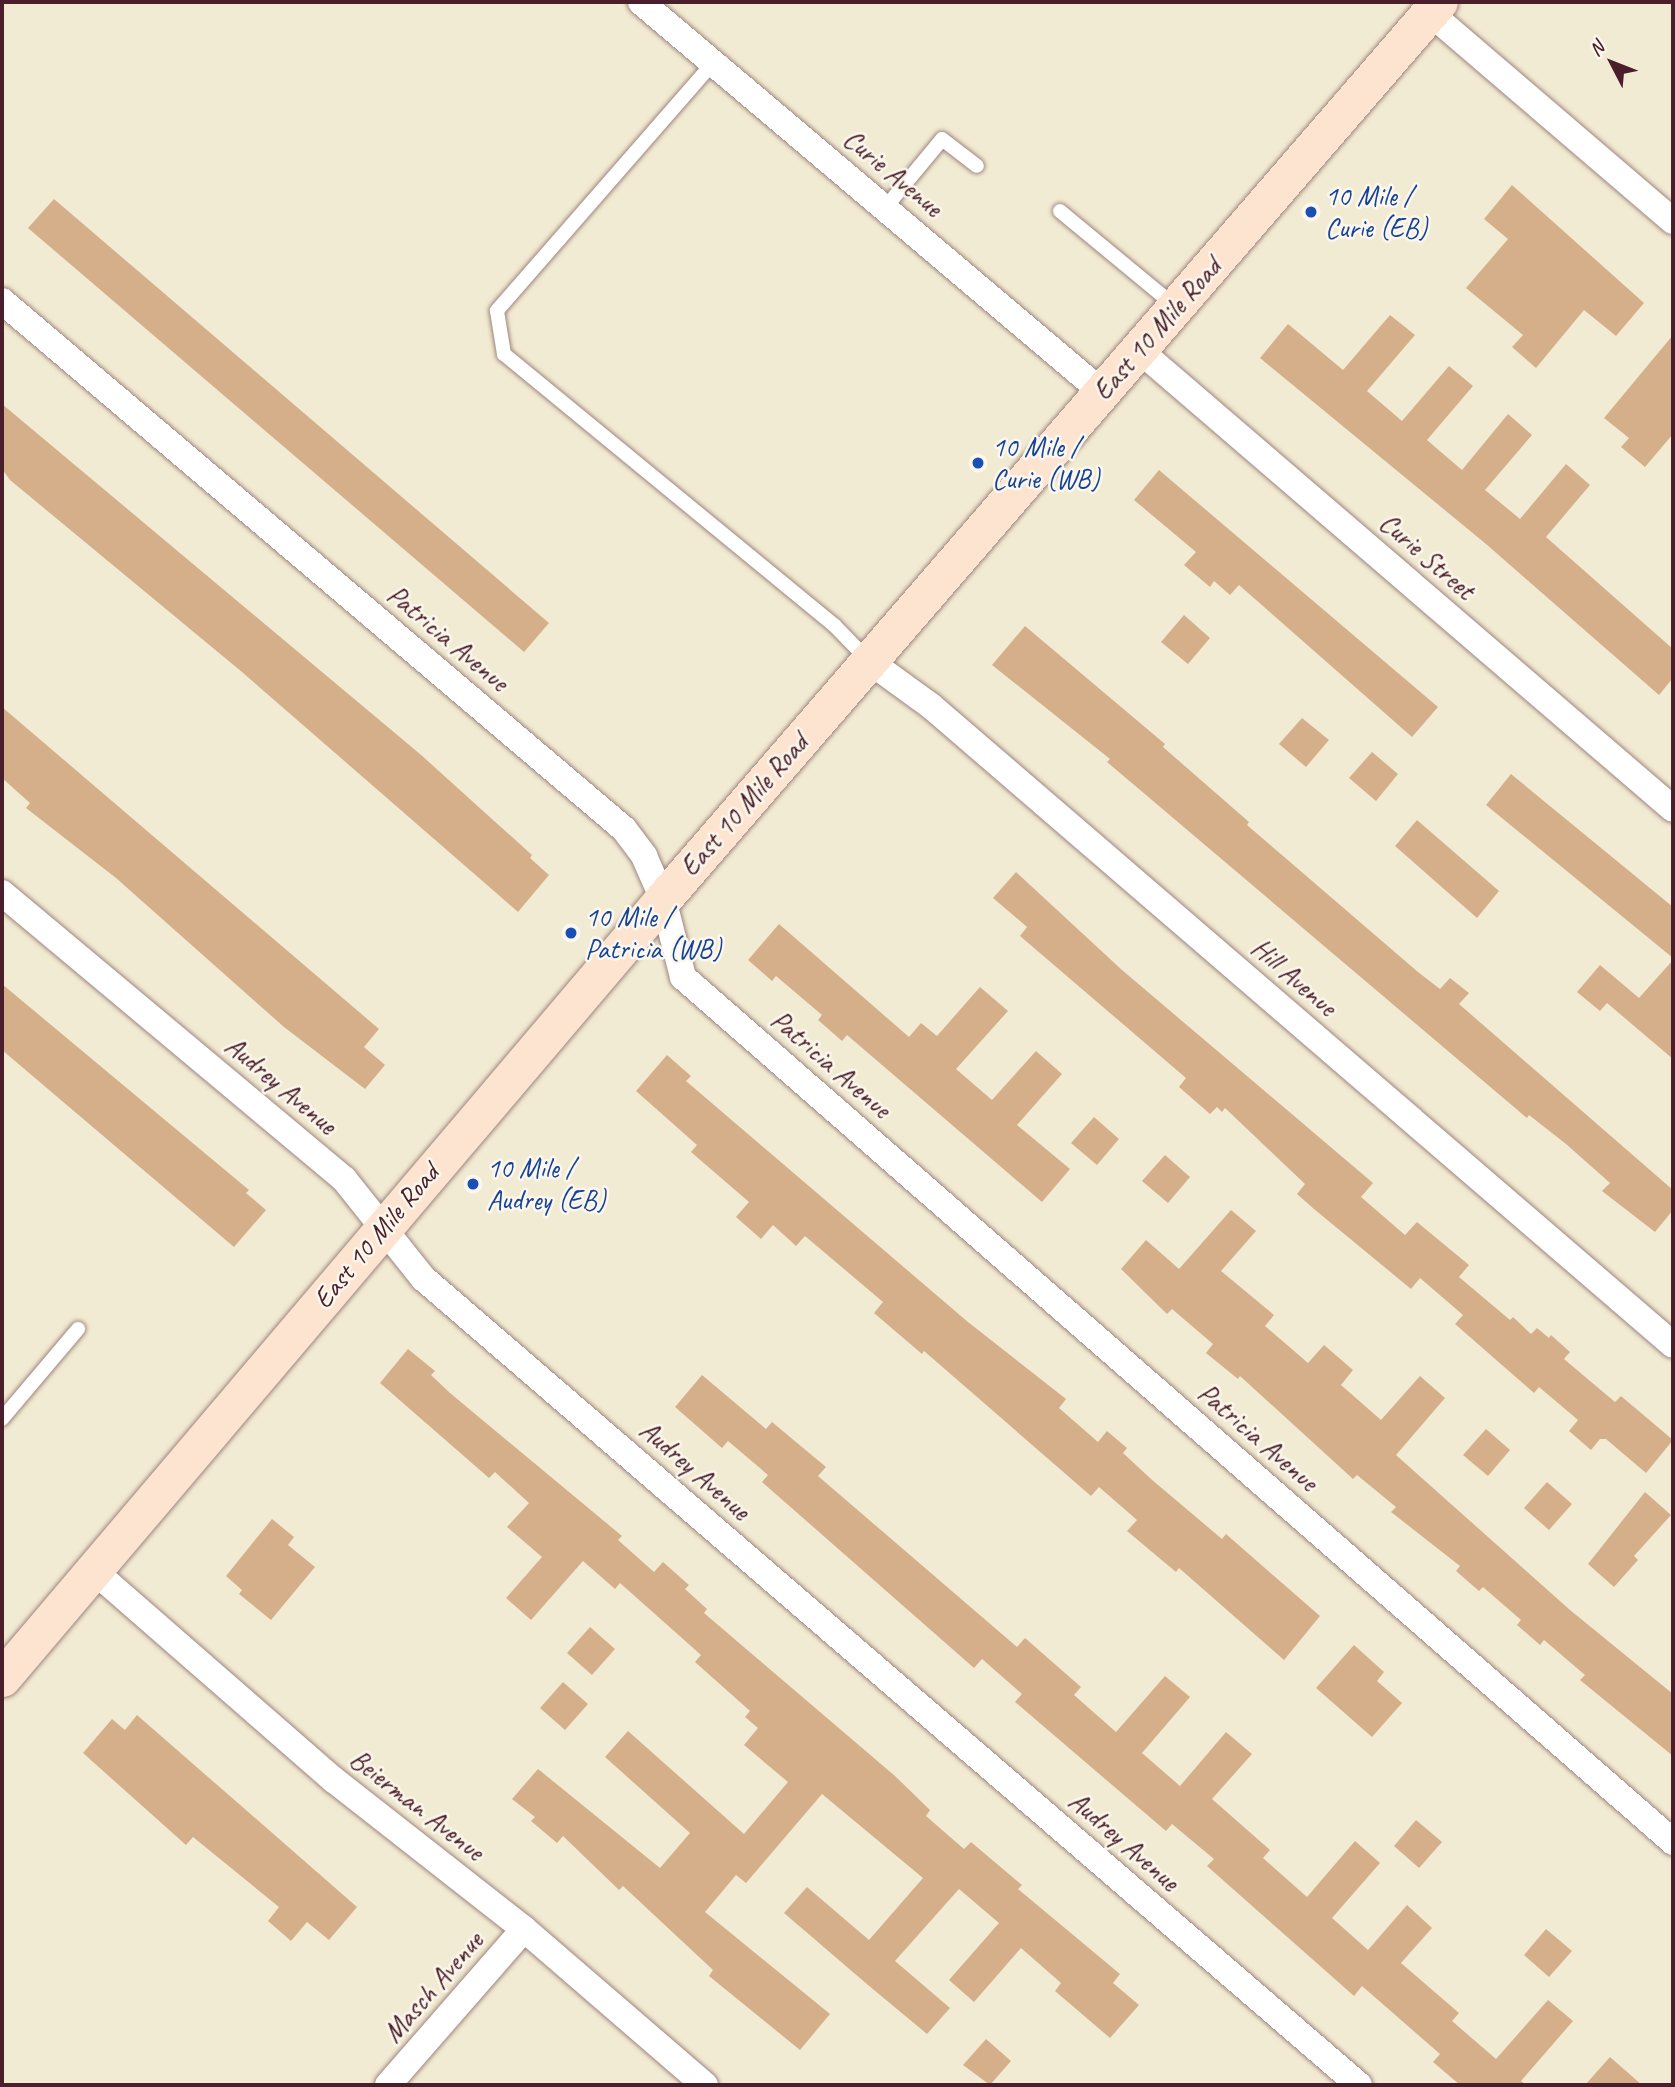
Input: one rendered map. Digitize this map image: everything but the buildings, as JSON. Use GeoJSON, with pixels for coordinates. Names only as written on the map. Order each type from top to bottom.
{"type":"FeatureCollection","features":[{"type":"Feature","properties":{"kind":"main road","name":"East 10 Mile Road"},"geometry":{"type":"LineString","coordinates":[[2,1678],[663,899],[1434,7]]}},
{"type":"Feature","properties":{"kind":"street","name":"Curie Avenue"},"geometry":{"type":"LineString","coordinates":[[641,2],[1103,393]]}},
{"type":"Feature","properties":{"kind":"street"},"geometry":{"type":"LineString","coordinates":[[1434,7],[1673,221]]}},
{"type":"Feature","properties":{"kind":"street","name":"Patricia Avenue"},"geometry":{"type":"LineString","coordinates":[[2,301],[624,829],[644,856],[663,899],[683,977],[1673,1842]]}},
{"type":"Feature","properties":{"kind":"street","name":"Curie Street"},"geometry":{"type":"LineString","coordinates":[[1139,350],[1673,809]]}},
{"type":"Feature","properties":{"kind":"street","name":"Hill Avenue"},"geometry":{"type":"LineString","coordinates":[[869,661],[931,706],[1673,1345]]}},
{"type":"Feature","properties":{"kind":"street","name":"Audrey Avenue"},"geometry":{"type":"LineString","coordinates":[[2,893],[344,1179],[423,1278],[1359,2085]]}},
{"type":"Feature","properties":{"kind":"street","name":"Beierman Avenue"},"geometry":{"type":"LineString","coordinates":[[93,1570],[334,1780],[524,1929],[705,2085]]}},
{"type":"Feature","properties":{"kind":"street","name":"Masch Avenue"},"geometry":{"type":"LineString","coordinates":[[388,2085],[524,1929]]}},
{"type":"Feature","properties":{"kind":"lane"},"geometry":{"type":"LineString","coordinates":[[713,63],[497,311],[504,355],[834,625],[869,661]]}},
{"type":"Feature","properties":{"kind":"lane"},"geometry":{"type":"LineString","coordinates":[[885,208],[942,139],[977,166]]}},
{"type":"Feature","properties":{"kind":"lane"},"geometry":{"type":"LineString","coordinates":[[1060,211],[1177,307]]}},
{"type":"Feature","properties":{"kind":"lane"},"geometry":{"type":"LineString","coordinates":[[2,1419],[78,1329]]}},
{"type":"Feature","properties":{"kind":"place","name":"10 Mile / Curie (EB)"},"geometry":{"type":"Point","coordinates":[1311,212]}},
{"type":"Feature","properties":{"kind":"place","name":"10 Mile / Curie (WB)"},"geometry":{"type":"Point","coordinates":[978,463]}},
{"type":"Feature","properties":{"kind":"place","name":"10 Mile / Patricia (WB)"},"geometry":{"type":"Point","coordinates":[571,933]}},
{"type":"Feature","properties":{"kind":"place","name":"10 Mile / Audrey (EB)"},"geometry":{"type":"Point","coordinates":[473,1184]}}]}
